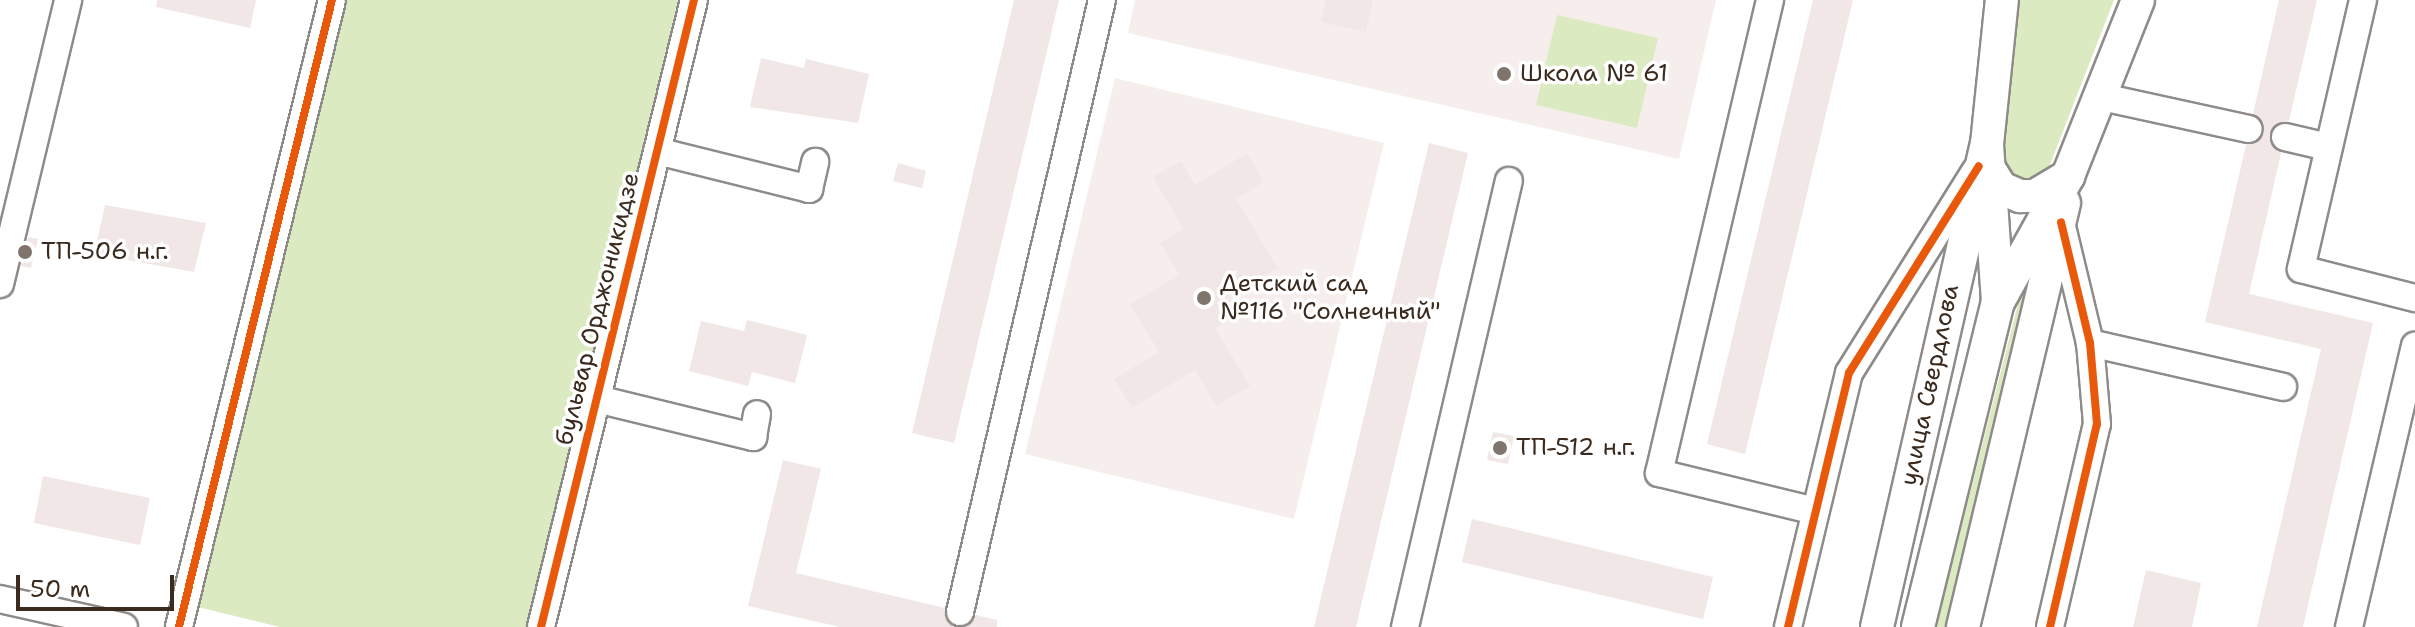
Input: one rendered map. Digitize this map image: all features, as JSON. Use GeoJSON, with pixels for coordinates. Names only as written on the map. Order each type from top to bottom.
{"type":"FeatureCollection","features":[{"type":"Feature","properties":{"kind":"main road","name":"улица Свердлова"},"geometry":{"type":"LineString","coordinates":[[1877,627],[1985,159],[2002,0]]}},
{"type":"Feature","properties":{"kind":"main road","name":"улица Свердлова"},"geometry":{"type":"LineString","coordinates":[[1918,627],[1998,302],[2068,176],[2138,0]]}},
{"type":"Feature","properties":{"kind":"main road","name":"улица Свердлова"},"geometry":{"type":"LineString","coordinates":[[1985,159],[1998,302]]}},
{"type":"Feature","properties":{"kind":"main road"},"geometry":{"type":"LineString","coordinates":[[1985,159],[2001,188],[2020,196],[2035,196],[2068,176]]}},
{"type":"Feature","properties":{"kind":"main road","name":"улица Свердлова"},"geometry":{"type":"LineString","coordinates":[[1963,627],[2061,222],[2068,176]]}},
{"type":"Feature","properties":{"kind":"street"},"geometry":{"type":"LineString","coordinates":[[0,284],[68,0]]}},
{"type":"Feature","properties":{"kind":"street"},"geometry":{"type":"LineString","coordinates":[[179,627],[332,0]]}},
{"type":"Feature","properties":{"kind":"street","name":"бульвар Орджоникидзе"},"geometry":{"type":"LineString","coordinates":[[541,627],[694,0]]}},
{"type":"Feature","properties":{"kind":"street"},"geometry":{"type":"LineString","coordinates":[[960,612],[1102,0]]}},
{"type":"Feature","properties":{"kind":"street"},"geometry":{"type":"LineString","coordinates":[[1770,0],[1659,473],[1815,511]]}},
{"type":"Feature","properties":{"kind":"street"},"geometry":{"type":"LineString","coordinates":[[2363,0],[2301,269],[2415,298]]}},
{"type":"Feature","properties":{"kind":"street"},"geometry":{"type":"LineString","coordinates":[[2102,97],[2249,129]]}},
{"type":"Feature","properties":{"kind":"street"},"geometry":{"type":"LineString","coordinates":[[2285,137],[2328,147]]}},
{"type":"Feature","properties":{"kind":"street"},"geometry":{"type":"LineString","coordinates":[[657,151],[809,189],[815,162]]}},
{"type":"Feature","properties":{"kind":"street"},"geometry":{"type":"LineString","coordinates":[[1788,627],[1849,373],[1985,159]]}},
{"type":"Feature","properties":{"kind":"street"},"geometry":{"type":"LineString","coordinates":[[1405,627],[1509,181]]}},
{"type":"Feature","properties":{"kind":"street"},"geometry":{"type":"LineString","coordinates":[[2050,627],[2097,424],[2090,343],[2061,222]]}},
{"type":"Feature","properties":{"kind":"street"},"geometry":{"type":"LineString","coordinates":[[2090,343],[2283,387]]}},
{"type":"Feature","properties":{"kind":"street"},"geometry":{"type":"LineString","coordinates":[[2349,627],[2415,346]]}},
{"type":"Feature","properties":{"kind":"street"},"geometry":{"type":"LineString","coordinates":[[597,399],[753,437],[757,414]]}},
{"type":"Feature","properties":{"kind":"street"},"geometry":{"type":"LineString","coordinates":[[0,599],[124,627]]}},
{"type":"Feature","properties":{"kind":"shaded area","name":"Школа № 61"},"geometry":{"type":"Polygon","coordinates":[[[1135,0],[1716,0],[1679,159],[1128,33],[1135,0]]]}},
{"type":"Feature","properties":{"kind":"shaded area","name":"Детский сад №116 \"Солнечный\""},"geometry":{"type":"Polygon","coordinates":[[[1115,78],[1384,143],[1294,519],[1025,454],[1115,78]]]}},
{"type":"Feature","properties":{"kind":"green space"},"geometry":{"type":"Polygon","coordinates":[[[345,0],[678,0],[526,627],[280,627],[198,607],[345,0]]]}},
{"type":"Feature","properties":{"kind":"green space"},"geometry":{"type":"Polygon","coordinates":[[[2015,0],[2114,0],[2046,175],[2029,189],[1998,165],[2015,0]]]}},
{"type":"Feature","properties":{"kind":"green space"},"geometry":{"type":"Polygon","coordinates":[[[1557,15],[1658,38],[1637,128],[1536,105],[1557,15]]]}},
{"type":"Feature","properties":{"kind":"green space"},"geometry":{"type":"Polygon","coordinates":[[[2021,292],[2027,297],[1950,627],[1936,627],[2021,292]]]}},
{"type":"Feature","properties":{"kind":"building"},"geometry":{"type":"Polygon","coordinates":[[[157,0],[256,0],[250,28],[156,7],[157,0]]]}},
{"type":"Feature","properties":{"kind":"building"},"geometry":{"type":"Polygon","coordinates":[[[1014,0],[1059,0],[954,443],[912,433],[1014,0]]]}},
{"type":"Feature","properties":{"kind":"building"},"geometry":{"type":"Polygon","coordinates":[[[1326,0],[1373,0],[1366,32],[1321,22],[1326,0]]]}},
{"type":"Feature","properties":{"kind":"building"},"geometry":{"type":"Polygon","coordinates":[[[1813,0],[1853,0],[1745,454],[1707,444],[1813,0]]]}},
{"type":"Feature","properties":{"kind":"building"},"geometry":{"type":"Polygon","coordinates":[[[2279,0],[2317,0],[2289,121],[2269,134],[2281,153],[2249,294],[2373,323],[2303,627],[2257,627],[2321,349],[2205,322],[2246,145],[2264,133],[2253,114],[2279,0]]]}},
{"type":"Feature","properties":{"kind":"building"},"geometry":{"type":"Polygon","coordinates":[[[761,58],[804,68],[806,59],[869,74],[858,123],[750,107],[761,58]]]}},
{"type":"Feature","properties":{"kind":"building"},"geometry":{"type":"Polygon","coordinates":[[[1429,143],[1468,153],[1356,627],[1314,627],[1429,143]]]}},
{"type":"Feature","properties":{"kind":"building"},"geometry":{"type":"Polygon","coordinates":[[[1247,153],[1264,182],[1236,199],[1278,268],[1229,297],[1239,314],[1215,328],[1250,386],[1216,406],[1195,370],[1132,408],[1114,379],[1159,352],[1130,304],[1179,275],[1160,243],[1183,229],[1153,177],[1181,161],[1195,185],[1247,153]]]}},
{"type":"Feature","properties":{"kind":"building"},"geometry":{"type":"Polygon","coordinates":[[[898,163],[926,171],[922,188],[893,181],[898,163]]]}},
{"type":"Feature","properties":{"kind":"building"},"geometry":{"type":"Polygon","coordinates":[[[105,205],[206,223],[194,272],[94,254],[105,205]]]}},
{"type":"Feature","properties":{"kind":"building"},"geometry":{"type":"Polygon","coordinates":[[[28,237],[38,239],[31,268],[21,266],[28,237]]]}},
{"type":"Feature","properties":{"kind":"building"},"geometry":{"type":"Polygon","coordinates":[[[747,320],[807,335],[795,383],[752,372],[748,386],[689,371],[701,321],[744,331],[747,320]]]}},
{"type":"Feature","properties":{"kind":"building","name":"ТП-512 н.г."},"geometry":{"type":"Polygon","coordinates":[[[1493,432],[1514,436],[1508,464],[1487,460],[1493,432]]]}},
{"type":"Feature","properties":{"kind":"building"},"geometry":{"type":"Polygon","coordinates":[[[783,460],[821,469],[796,573],[945,608],[955,627],[840,627],[748,606],[783,460]]]}},
{"type":"Feature","properties":{"kind":"building"},"geometry":{"type":"Polygon","coordinates":[[[43,476],[150,498],[140,545],[34,523],[43,476]]]}},
{"type":"Feature","properties":{"kind":"building"},"geometry":{"type":"Polygon","coordinates":[[[1472,519],[1713,577],[1703,619],[1462,562],[1472,519]]]}},
{"type":"Feature","properties":{"kind":"building"},"geometry":{"type":"Polygon","coordinates":[[[2146,570],[2201,583],[2192,627],[2133,627],[2146,570]]]}},
{"type":"Feature","properties":{"kind":"building"},"geometry":{"type":"Polygon","coordinates":[[[976,615],[997,620],[997,627],[965,627],[976,615]]]}},
{"type":"Feature","properties":{"kind":"cycle path"},"geometry":{"type":"LineString","coordinates":[[179,627],[332,0]]}},
{"type":"Feature","properties":{"kind":"cycle path"},"geometry":{"type":"LineString","coordinates":[[541,627],[694,0]]}},
{"type":"Feature","properties":{"kind":"cycle path"},"geometry":{"type":"LineString","coordinates":[[1788,627],[1849,373],[1979,166]]}},
{"type":"Feature","properties":{"kind":"cycle path"},"geometry":{"type":"LineString","coordinates":[[2050,627],[2097,424],[2090,343],[2061,222]]}},
{"type":"Feature","properties":{"kind":"place","name":"Школа № 61"},"geometry":{"type":"Point","coordinates":[1504,74]}},
{"type":"Feature","properties":{"kind":"place","name":"ТП-506 н.г."},"geometry":{"type":"Point","coordinates":[25,252]}},
{"type":"Feature","properties":{"kind":"place","name":"Детский сад №116 \"Солнечный\""},"geometry":{"type":"Point","coordinates":[1204,298]}},
{"type":"Feature","properties":{"kind":"place","name":"ТП-512 н.г."},"geometry":{"type":"Point","coordinates":[1500,448]}}]}
